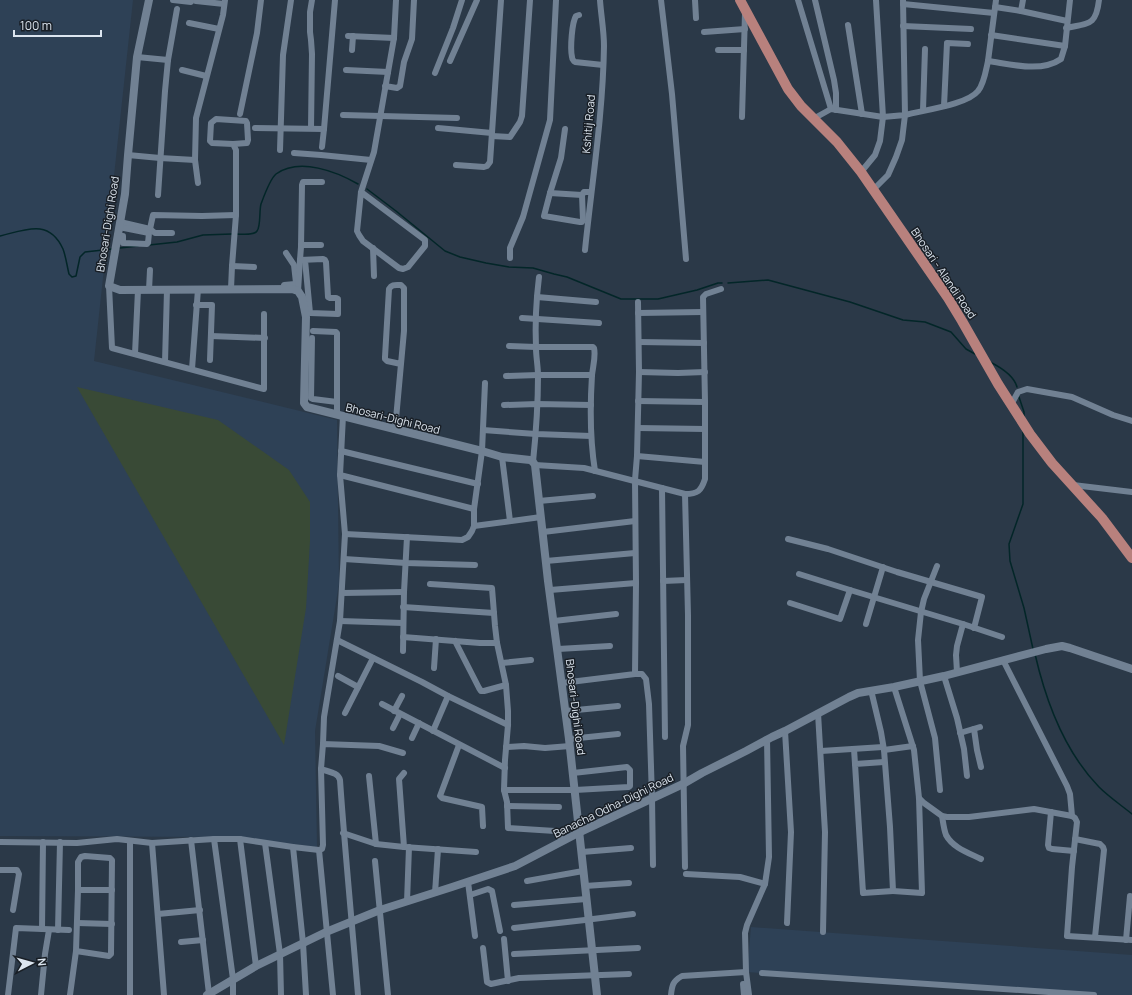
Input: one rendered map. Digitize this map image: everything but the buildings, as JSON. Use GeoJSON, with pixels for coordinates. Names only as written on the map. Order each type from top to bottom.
{"type":"FeatureCollection","features":[{"type":"Feature","properties":{"kind":"main road","name":"Bhosari - Alandi Road"},"geometry":{"type":"LineString","coordinates":[[740,0],[788,89],[801,106],[836,142],[861,172],[948,298],[982,357],[1030,434],[1052,462],[1102,518],[1132,558]]}},
{"type":"Feature","properties":{"kind":"street","name":"Bhosari-Dighi Road"},"geometry":{"type":"LineString","coordinates":[[149,0],[137,57],[122,226],[108,286],[120,290],[292,289],[298,291],[302,297],[306,317],[304,403],[307,407],[502,457],[530,460],[534,463],[566,710],[597,995]]}},
{"type":"Feature","properties":{"kind":"street"},"geometry":{"type":"LineString","coordinates":[[173,0],[225,2],[223,15],[196,118],[195,160],[198,183]]}},
{"type":"Feature","properties":{"kind":"street"},"geometry":{"type":"LineString","coordinates":[[240,114],[257,33],[261,0]]}},
{"type":"Feature","properties":{"kind":"street"},"geometry":{"type":"LineString","coordinates":[[280,150],[283,55],[291,0]]}},
{"type":"Feature","properties":{"kind":"street"},"geometry":{"type":"LineString","coordinates":[[311,128],[312,54],[310,12],[312,0]]}},
{"type":"Feature","properties":{"kind":"street"},"geometry":{"type":"LineString","coordinates":[[322,146],[335,0]]}},
{"type":"Feature","properties":{"kind":"street"},"geometry":{"type":"LineString","coordinates":[[361,192],[426,243],[408,267],[403,269],[399,268],[364,241],[357,231],[361,192],[374,152],[379,116],[394,38],[396,0]]}},
{"type":"Feature","properties":{"kind":"street"},"geometry":{"type":"LineString","coordinates":[[385,86],[397,88],[400,86],[404,62],[412,39],[414,0]]}},
{"type":"Feature","properties":{"kind":"street"},"geometry":{"type":"LineString","coordinates":[[435,73],[453,28],[462,0]]}},
{"type":"Feature","properties":{"kind":"street"},"geometry":{"type":"LineString","coordinates":[[450,61],[477,0]]}},
{"type":"Feature","properties":{"kind":"street"},"geometry":{"type":"LineString","coordinates":[[456,165],[484,167],[490,162],[501,0]]}},
{"type":"Feature","properties":{"kind":"street"},"geometry":{"type":"LineString","coordinates":[[438,128],[510,137],[520,122],[524,105],[530,0]]}},
{"type":"Feature","properties":{"kind":"street"},"geometry":{"type":"LineString","coordinates":[[510,258],[510,248],[523,217],[550,120],[556,0]]}},
{"type":"Feature","properties":{"kind":"street","name":"Kshitij Road"},"geometry":{"type":"LineString","coordinates":[[585,250],[600,114],[603,65],[604,44],[600,0]]}},
{"type":"Feature","properties":{"kind":"street"},"geometry":{"type":"LineString","coordinates":[[661,0],[672,94],[686,259]]}},
{"type":"Feature","properties":{"kind":"street"},"geometry":{"type":"LineString","coordinates":[[695,0],[696,18]]}},
{"type":"Feature","properties":{"kind":"street"},"geometry":{"type":"LineString","coordinates":[[798,0],[834,110]]}},
{"type":"Feature","properties":{"kind":"street"},"geometry":{"type":"LineString","coordinates":[[815,0],[834,80],[836,93],[834,110]]}},
{"type":"Feature","properties":{"kind":"street"},"geometry":{"type":"LineString","coordinates":[[861,172],[875,155],[880,141],[883,117],[876,0]]}},
{"type":"Feature","properties":{"kind":"street"},"geometry":{"type":"LineString","coordinates":[[813,119],[834,110],[883,117],[905,114],[961,102],[972,97],[979,90],[988,61],[996,0]]}},
{"type":"Feature","properties":{"kind":"street"},"geometry":{"type":"LineString","coordinates":[[1021,11],[1023,0]]}},
{"type":"Feature","properties":{"kind":"street"},"geometry":{"type":"LineString","coordinates":[[988,61],[1031,67],[1054,63],[1061,59],[1065,46],[1070,0]]}},
{"type":"Feature","properties":{"kind":"street"},"geometry":{"type":"LineString","coordinates":[[1066,28],[1092,22],[1097,15],[1099,0]]}},
{"type":"Feature","properties":{"kind":"street"},"geometry":{"type":"LineString","coordinates":[[873,190],[888,175],[902,140],[905,114],[903,2],[1021,11],[1067,21]]}},
{"type":"Feature","properties":{"kind":"street"},"geometry":{"type":"LineString","coordinates":[[158,195],[168,60],[177,9]]}},
{"type":"Feature","properties":{"kind":"street"},"geometry":{"type":"LineString","coordinates":[[742,117],[745,11]]}},
{"type":"Feature","properties":{"kind":"street"},"geometry":{"type":"LineString","coordinates":[[580,15],[576,16],[574,19],[571,56],[574,62],[603,65]]}},
{"type":"Feature","properties":{"kind":"street"},"geometry":{"type":"LineString","coordinates":[[189,23],[219,29]]}},
{"type":"Feature","properties":{"kind":"street"},"geometry":{"type":"LineString","coordinates":[[848,25],[862,114]]}},
{"type":"Feature","properties":{"kind":"street"},"geometry":{"type":"LineString","coordinates":[[903,26],[971,29]]}},
{"type":"Feature","properties":{"kind":"street"},"geometry":{"type":"LineString","coordinates":[[704,32],[745,29]]}},
{"type":"Feature","properties":{"kind":"street"},"geometry":{"type":"LineString","coordinates":[[991,35],[1065,46]]}},
{"type":"Feature","properties":{"kind":"street"},"geometry":{"type":"LineString","coordinates":[[352,50],[350,36],[394,38]]}},
{"type":"Feature","properties":{"kind":"street"},"geometry":{"type":"LineString","coordinates":[[944,106],[947,43],[968,44]]}},
{"type":"Feature","properties":{"kind":"street"},"geometry":{"type":"LineString","coordinates":[[923,110],[926,49]]}},
{"type":"Feature","properties":{"kind":"street"},"geometry":{"type":"LineString","coordinates":[[718,50],[744,50]]}},
{"type":"Feature","properties":{"kind":"street"},"geometry":{"type":"LineString","coordinates":[[137,57],[168,60]]}},
{"type":"Feature","properties":{"kind":"street"},"geometry":{"type":"LineString","coordinates":[[182,70],[206,76]]}},
{"type":"Feature","properties":{"kind":"street"},"geometry":{"type":"LineString","coordinates":[[346,70],[388,72]]}},
{"type":"Feature","properties":{"kind":"street"},"geometry":{"type":"LineString","coordinates":[[343,115],[457,118]]}},
{"type":"Feature","properties":{"kind":"street"},"geometry":{"type":"LineString","coordinates":[[216,119],[246,121],[247,142],[233,144],[212,143],[210,141],[211,123],[213,121],[216,119]]}},
{"type":"Feature","properties":{"kind":"street"},"geometry":{"type":"LineString","coordinates":[[255,128],[324,129]]}},
{"type":"Feature","properties":{"kind":"street"},"geometry":{"type":"LineString","coordinates":[[565,129],[562,158],[544,216],[582,222],[582,195]]}},
{"type":"Feature","properties":{"kind":"street"},"geometry":{"type":"LineString","coordinates":[[231,289],[236,215],[236,150],[233,144]]}},
{"type":"Feature","properties":{"kind":"street"},"geometry":{"type":"LineString","coordinates":[[294,153],[371,160]]}},
{"type":"Feature","properties":{"kind":"street"},"geometry":{"type":"LineString","coordinates":[[128,155],[195,160]]}},
{"type":"Feature","properties":{"kind":"street"},"geometry":{"type":"LineString","coordinates":[[298,291],[302,260],[302,185],[304,182],[322,182]]}},
{"type":"Feature","properties":{"kind":"street"},"geometry":{"type":"LineString","coordinates":[[550,193],[582,195],[584,192],[591,192]]}},
{"type":"Feature","properties":{"kind":"street"},"geometry":{"type":"LineString","coordinates":[[150,229],[153,215],[236,215]]}},
{"type":"Feature","properties":{"kind":"street"},"geometry":{"type":"LineString","coordinates":[[122,226],[150,229],[155,233],[172,233]]}},
{"type":"Feature","properties":{"kind":"street"},"geometry":{"type":"LineString","coordinates":[[119,238],[123,243],[148,243],[148,233],[122,226]]}},
{"type":"Feature","properties":{"kind":"street"},"geometry":{"type":"LineString","coordinates":[[302,245],[321,245]]}},
{"type":"Feature","properties":{"kind":"street"},"geometry":{"type":"LineString","coordinates":[[373,248],[374,276]]}},
{"type":"Feature","properties":{"kind":"street"},"geometry":{"type":"LineString","coordinates":[[283,289],[284,285],[296,283],[294,265],[286,253]]}},
{"type":"Feature","properties":{"kind":"street"},"geometry":{"type":"LineString","coordinates":[[302,260],[325,260],[328,297],[338,299],[338,314],[310,313],[302,260]]}},
{"type":"Feature","properties":{"kind":"street"},"geometry":{"type":"LineString","coordinates":[[232,266],[254,267]]}},
{"type":"Feature","properties":{"kind":"street"},"geometry":{"type":"LineString","coordinates":[[149,290],[150,270]]}},
{"type":"Feature","properties":{"kind":"street"},"geometry":{"type":"LineString","coordinates":[[539,277],[536,319],[538,375],[534,463],[584,468],[685,494],[694,494],[699,491],[705,479],[704,296],[721,289]]}},
{"type":"Feature","properties":{"kind":"street"},"geometry":{"type":"LineString","coordinates":[[395,430],[401,364],[404,331],[404,288],[401,285],[394,285],[391,286],[390,289],[385,357],[387,360],[401,364]]}},
{"type":"Feature","properties":{"kind":"street"},"geometry":{"type":"LineString","coordinates":[[108,286],[112,348],[264,389],[264,314]]}},
{"type":"Feature","properties":{"kind":"street"},"geometry":{"type":"LineString","coordinates":[[192,369],[198,289]]}},
{"type":"Feature","properties":{"kind":"street"},"geometry":{"type":"LineString","coordinates":[[135,354],[138,290]]}},
{"type":"Feature","properties":{"kind":"street"},"geometry":{"type":"LineString","coordinates":[[165,362],[167,290]]}},
{"type":"Feature","properties":{"kind":"street"},"geometry":{"type":"LineString","coordinates":[[537,297],[596,302]]}},
{"type":"Feature","properties":{"kind":"street"},"geometry":{"type":"LineString","coordinates":[[635,674],[635,480],[639,372],[638,302]]}},
{"type":"Feature","properties":{"kind":"street"},"geometry":{"type":"LineString","coordinates":[[196,305],[212,305],[210,360]]}},
{"type":"Feature","properties":{"kind":"street"},"geometry":{"type":"LineString","coordinates":[[638,313],[703,312]]}},
{"type":"Feature","properties":{"kind":"street"},"geometry":{"type":"LineString","coordinates":[[522,318],[599,323]]}},
{"type":"Feature","properties":{"kind":"street"},"geometry":{"type":"LineString","coordinates":[[313,331],[337,332],[337,402],[340,415],[340,475],[345,534],[340,621],[324,717],[321,769],[323,845],[322,849],[319,850],[333,995]]}},
{"type":"Feature","properties":{"kind":"street"},"geometry":{"type":"LineString","coordinates":[[211,336],[265,338]]}},
{"type":"Feature","properties":{"kind":"street"},"geometry":{"type":"LineString","coordinates":[[312,338],[311,398],[337,402]]}},
{"type":"Feature","properties":{"kind":"street"},"geometry":{"type":"LineString","coordinates":[[639,342],[704,343]]}},
{"type":"Feature","properties":{"kind":"street"},"geometry":{"type":"LineString","coordinates":[[509,346],[594,348],[591,436],[596,471]]}},
{"type":"Feature","properties":{"kind":"street"},"geometry":{"type":"LineString","coordinates":[[639,372],[705,372]]}},
{"type":"Feature","properties":{"kind":"street"},"geometry":{"type":"LineString","coordinates":[[506,376],[592,375]]}},
{"type":"Feature","properties":{"kind":"street"},"geometry":{"type":"LineString","coordinates":[[345,534],[462,540],[468,537],[474,526],[474,509],[482,451],[486,383]]}},
{"type":"Feature","properties":{"kind":"street"},"geometry":{"type":"LineString","coordinates":[[1011,405],[1018,392],[1028,389],[1072,397],[1113,415],[1132,421]]}},
{"type":"Feature","properties":{"kind":"street"},"geometry":{"type":"LineString","coordinates":[[638,401],[705,402]]}},
{"type":"Feature","properties":{"kind":"street"},"geometry":{"type":"LineString","coordinates":[[504,405],[592,405]]}},
{"type":"Feature","properties":{"kind":"street"},"geometry":{"type":"LineString","coordinates":[[638,428],[705,429]]}},
{"type":"Feature","properties":{"kind":"street"},"geometry":{"type":"LineString","coordinates":[[483,430],[591,436]]}},
{"type":"Feature","properties":{"kind":"street"},"geometry":{"type":"LineString","coordinates":[[341,451],[478,484]]}},
{"type":"Feature","properties":{"kind":"street"},"geometry":{"type":"LineString","coordinates":[[637,456],[705,462]]}},
{"type":"Feature","properties":{"kind":"street"},"geometry":{"type":"LineString","coordinates":[[502,457],[510,521]]}},
{"type":"Feature","properties":{"kind":"street"},"geometry":{"type":"LineString","coordinates":[[340,475],[474,509]]}},
{"type":"Feature","properties":{"kind":"street"},"geometry":{"type":"LineString","coordinates":[[1073,486],[1132,492]]}},
{"type":"Feature","properties":{"kind":"street"},"geometry":{"type":"LineString","coordinates":[[662,488],[664,737]]}},
{"type":"Feature","properties":{"kind":"street"},"geometry":{"type":"LineString","coordinates":[[685,494],[688,725],[683,746],[685,867]]}},
{"type":"Feature","properties":{"kind":"street"},"geometry":{"type":"LineString","coordinates":[[539,501],[593,496]]}},
{"type":"Feature","properties":{"kind":"street"},"geometry":{"type":"LineString","coordinates":[[474,526],[541,517]]}},
{"type":"Feature","properties":{"kind":"street"},"geometry":{"type":"LineString","coordinates":[[543,532],[635,521]]}},
{"type":"Feature","properties":{"kind":"street"},"geometry":{"type":"LineString","coordinates":[[402,651],[407,537]]}},
{"type":"Feature","properties":{"kind":"street"},"geometry":{"type":"LineString","coordinates":[[788,539],[828,549],[982,597],[974,628]]}},
{"type":"Feature","properties":{"kind":"street"},"geometry":{"type":"LineString","coordinates":[[546,561],[635,553]]}},
{"type":"Feature","properties":{"kind":"street"},"geometry":{"type":"LineString","coordinates":[[344,559],[475,565]]}},
{"type":"Feature","properties":{"kind":"street"},"geometry":{"type":"LineString","coordinates":[[937,566],[924,598],[918,640],[920,681],[935,738],[940,790]]}},
{"type":"Feature","properties":{"kind":"street"},"geometry":{"type":"LineString","coordinates":[[866,624],[883,567]]}},
{"type":"Feature","properties":{"kind":"street"},"geometry":{"type":"LineString","coordinates":[[799,574],[945,618],[1002,637]]}},
{"type":"Feature","properties":{"kind":"street"},"geometry":{"type":"LineString","coordinates":[[663,581],[687,580]]}},
{"type":"Feature","properties":{"kind":"street"},"geometry":{"type":"LineString","coordinates":[[550,590],[636,583]]}},
{"type":"Feature","properties":{"kind":"street"},"geometry":{"type":"LineString","coordinates":[[430,584],[492,588],[497,643],[506,685],[508,725],[504,790],[507,806],[508,828],[555,831],[563,841]]}},
{"type":"Feature","properties":{"kind":"street"},"geometry":{"type":"LineString","coordinates":[[790,603],[840,619],[850,590]]}},
{"type":"Feature","properties":{"kind":"street"},"geometry":{"type":"LineString","coordinates":[[342,593],[404,592]]}},
{"type":"Feature","properties":{"kind":"street"},"geometry":{"type":"LineString","coordinates":[[403,607],[494,613]]}},
{"type":"Feature","properties":{"kind":"street"},"geometry":{"type":"LineString","coordinates":[[554,621],[616,614]]}},
{"type":"Feature","properties":{"kind":"street"},"geometry":{"type":"LineString","coordinates":[[340,621],[403,623]]}},
{"type":"Feature","properties":{"kind":"street"},"geometry":{"type":"LineString","coordinates":[[957,672],[956,650],[963,624]]}},
{"type":"Feature","properties":{"kind":"street"},"geometry":{"type":"LineString","coordinates":[[403,637],[497,643]]}},
{"type":"Feature","properties":{"kind":"street"},"geometry":{"type":"LineString","coordinates":[[434,668],[436,639]]}},
{"type":"Feature","properties":{"kind":"street"},"geometry":{"type":"LineString","coordinates":[[337,640],[508,725]]}},
{"type":"Feature","properties":{"kind":"street"},"geometry":{"type":"LineString","coordinates":[[455,641],[481,690],[484,691],[506,685]]}},
{"type":"Feature","properties":{"kind":"street"},"geometry":{"type":"LineString","coordinates":[[558,649],[610,646]]}},
{"type":"Feature","properties":{"kind":"street","name":"Banacha Odha-Dighi Road"},"geometry":{"type":"LineString","coordinates":[[208,994],[256,966],[326,932],[380,910],[516,866],[580,832],[683,784],[858,693],[944,676],[1062,646],[1132,669]]}},
{"type":"Feature","properties":{"kind":"street"},"geometry":{"type":"LineString","coordinates":[[344,714],[373,658]]}},
{"type":"Feature","properties":{"kind":"street"},"geometry":{"type":"LineString","coordinates":[[502,663],[530,660]]}},
{"type":"Feature","properties":{"kind":"street"},"geometry":{"type":"LineString","coordinates":[[1004,660],[1067,786],[1070,794],[1072,816]]}},
{"type":"Feature","properties":{"kind":"street"},"geometry":{"type":"LineString","coordinates":[[562,684],[635,674],[642,674],[646,679],[649,704],[653,865]]}},
{"type":"Feature","properties":{"kind":"street"},"geometry":{"type":"LineString","coordinates":[[338,676],[358,687]]}},
{"type":"Feature","properties":{"kind":"street"},"geometry":{"type":"LineString","coordinates":[[944,676],[957,718],[964,752],[966,776]]}},
{"type":"Feature","properties":{"kind":"street"},"geometry":{"type":"LineString","coordinates":[[854,749],[863,893],[893,891],[922,893],[919,798],[913,746],[894,687]]}},
{"type":"Feature","properties":{"kind":"street"},"geometry":{"type":"LineString","coordinates":[[871,690],[881,732],[883,748],[890,827],[893,891]]}},
{"type":"Feature","properties":{"kind":"street"},"geometry":{"type":"LineString","coordinates":[[393,728],[402,696]]}},
{"type":"Feature","properties":{"kind":"street"},"geometry":{"type":"LineString","coordinates":[[433,731],[448,696]]}},
{"type":"Feature","properties":{"kind":"street"},"geometry":{"type":"LineString","coordinates":[[382,704],[505,768]]}},
{"type":"Feature","properties":{"kind":"street"},"geometry":{"type":"LineString","coordinates":[[566,710],[618,706]]}},
{"type":"Feature","properties":{"kind":"street"},"geometry":{"type":"LineString","coordinates":[[818,713],[825,832],[823,932]]}},
{"type":"Feature","properties":{"kind":"street"},"geometry":{"type":"LineString","coordinates":[[412,738],[419,724]]}},
{"type":"Feature","properties":{"kind":"street"},"geometry":{"type":"LineString","coordinates":[[960,733],[977,728],[977,750],[981,767]]}},
{"type":"Feature","properties":{"kind":"street"},"geometry":{"type":"LineString","coordinates":[[785,731],[791,832],[787,922]]}},
{"type":"Feature","properties":{"kind":"street"},"geometry":{"type":"LineString","coordinates":[[506,747],[524,746],[545,748],[569,742],[618,734]]}},
{"type":"Feature","properties":{"kind":"street"},"geometry":{"type":"LineString","coordinates":[[749,995],[746,972],[745,933],[765,884],[769,857],[767,739]]}},
{"type":"Feature","properties":{"kind":"street"},"geometry":{"type":"LineString","coordinates":[[323,744],[380,746],[403,753]]}},
{"type":"Feature","properties":{"kind":"street"},"geometry":{"type":"LineString","coordinates":[[460,745],[440,796],[442,798],[482,807],[483,826]]}},
{"type":"Feature","properties":{"kind":"street"},"geometry":{"type":"LineString","coordinates":[[820,751],[913,746]]}},
{"type":"Feature","properties":{"kind":"street"},"geometry":{"type":"LineString","coordinates":[[964,752],[977,750]]}},
{"type":"Feature","properties":{"kind":"street"},"geometry":{"type":"LineString","coordinates":[[855,764],[884,762]]}},
{"type":"Feature","properties":{"kind":"street"},"geometry":{"type":"LineString","coordinates":[[504,790],[575,790],[629,787],[631,784],[630,770],[627,768],[573,773]]}},
{"type":"Feature","properties":{"kind":"street"},"geometry":{"type":"LineString","coordinates":[[321,769],[339,776],[358,995]]}},
{"type":"Feature","properties":{"kind":"street"},"geometry":{"type":"LineString","coordinates":[[404,773],[399,779],[406,847],[407,902]]}},
{"type":"Feature","properties":{"kind":"street"},"geometry":{"type":"LineString","coordinates":[[369,776],[376,844]]}},
{"type":"Feature","properties":{"kind":"street"},"geometry":{"type":"LineString","coordinates":[[919,798],[942,816],[947,818],[1034,809],[1072,816],[1075,818],[1077,822],[1067,936],[1129,940],[1130,896]]}},
{"type":"Feature","properties":{"kind":"street"},"geometry":{"type":"LineString","coordinates":[[507,806],[559,807]]}},
{"type":"Feature","properties":{"kind":"street"},"geometry":{"type":"LineString","coordinates":[[1050,812],[1049,848],[1074,851]]}},
{"type":"Feature","properties":{"kind":"street"},"geometry":{"type":"LineString","coordinates":[[942,816],[946,834],[950,841],[961,849],[981,859]]}},
{"type":"Feature","properties":{"kind":"street"},"geometry":{"type":"LineString","coordinates":[[343,833],[376,844],[476,852]]}},
{"type":"Feature","properties":{"kind":"street"},"geometry":{"type":"LineString","coordinates":[[0,842],[77,843],[117,839],[152,843],[191,840],[240,839],[319,850]]}},
{"type":"Feature","properties":{"kind":"street"},"geometry":{"type":"LineString","coordinates":[[214,839],[233,979],[233,995]]}},
{"type":"Feature","properties":{"kind":"street"},"geometry":{"type":"LineString","coordinates":[[240,839],[256,966]]}},
{"type":"Feature","properties":{"kind":"street"},"geometry":{"type":"LineString","coordinates":[[191,840],[200,910],[208,994]]}},
{"type":"Feature","properties":{"kind":"street"},"geometry":{"type":"LineString","coordinates":[[1075,840],[1100,844],[1104,850],[1096,937]]}},
{"type":"Feature","properties":{"kind":"street"},"geometry":{"type":"LineString","coordinates":[[130,841],[130,995]]}},
{"type":"Feature","properties":{"kind":"street"},"geometry":{"type":"LineString","coordinates":[[42,930],[43,842]]}},
{"type":"Feature","properties":{"kind":"street"},"geometry":{"type":"LineString","coordinates":[[58,930],[60,842]]}},
{"type":"Feature","properties":{"kind":"street"},"geometry":{"type":"LineString","coordinates":[[152,843],[164,995]]}},
{"type":"Feature","properties":{"kind":"street"},"geometry":{"type":"LineString","coordinates":[[265,843],[280,954],[281,995]]}},
{"type":"Feature","properties":{"kind":"street"},"geometry":{"type":"LineString","coordinates":[[293,847],[303,943],[306,995]]}},
{"type":"Feature","properties":{"kind":"street"},"geometry":{"type":"LineString","coordinates":[[582,852],[631,848]]}},
{"type":"Feature","properties":{"kind":"street"},"geometry":{"type":"LineString","coordinates":[[435,893],[438,849]]}},
{"type":"Feature","properties":{"kind":"street"},"geometry":{"type":"LineString","coordinates":[[70,995],[76,951],[78,862],[81,857],[85,856],[112,858],[111,955],[76,951]]}},
{"type":"Feature","properties":{"kind":"street"},"geometry":{"type":"LineString","coordinates":[[375,861],[388,995]]}},
{"type":"Feature","properties":{"kind":"street"},"geometry":{"type":"LineString","coordinates":[[0,870],[17,870],[19,874],[13,910]]}},
{"type":"Feature","properties":{"kind":"street"},"geometry":{"type":"LineString","coordinates":[[527,881],[584,871]]}},
{"type":"Feature","properties":{"kind":"street"},"geometry":{"type":"LineString","coordinates":[[686,874],[740,877],[765,884]]}},
{"type":"Feature","properties":{"kind":"street"},"geometry":{"type":"LineString","coordinates":[[468,882],[475,936]]}},
{"type":"Feature","properties":{"kind":"street"},"geometry":{"type":"LineString","coordinates":[[585,886],[629,883]]}},
{"type":"Feature","properties":{"kind":"street"},"geometry":{"type":"LineString","coordinates":[[470,895],[488,889],[492,891],[500,931]]}},
{"type":"Feature","properties":{"kind":"street"},"geometry":{"type":"LineString","coordinates":[[78,890],[112,890]]}},
{"type":"Feature","properties":{"kind":"street"},"geometry":{"type":"LineString","coordinates":[[514,905],[586,899]]}},
{"type":"Feature","properties":{"kind":"street"},"geometry":{"type":"LineString","coordinates":[[158,914],[200,910]]}},
{"type":"Feature","properties":{"kind":"street"},"geometry":{"type":"LineString","coordinates":[[514,928],[633,914]]}},
{"type":"Feature","properties":{"kind":"street"},"geometry":{"type":"LineString","coordinates":[[77,923],[112,924]]}},
{"type":"Feature","properties":{"kind":"street"},"geometry":{"type":"LineString","coordinates":[[8,995],[16,928],[69,930]]}},
{"type":"Feature","properties":{"kind":"street"},"geometry":{"type":"LineString","coordinates":[[41,995],[45,954],[50,930]]}},
{"type":"Feature","properties":{"kind":"street"},"geometry":{"type":"LineString","coordinates":[[504,939],[508,980]]}},
{"type":"Feature","properties":{"kind":"street"},"geometry":{"type":"LineString","coordinates":[[181,942],[203,940]]}},
{"type":"Feature","properties":{"kind":"street"},"geometry":{"type":"LineString","coordinates":[[483,948],[487,982],[491,984],[519,978],[629,974]]}},
{"type":"Feature","properties":{"kind":"street"},"geometry":{"type":"LineString","coordinates":[[514,954],[638,948]]}},
{"type":"Feature","properties":{"kind":"street"},"geometry":{"type":"LineString","coordinates":[[672,995],[672,986],[676,979],[682,976],[746,972]]}},
{"type":"Feature","properties":{"kind":"street"},"geometry":{"type":"LineString","coordinates":[[762,973],[1094,995]]}},
{"type":"Feature","properties":{"kind":"street"},"geometry":{"type":"LineString","coordinates":[[744,995],[743,984],[747,981]]}},
{"type":"Feature","properties":{"kind":"shaded area"},"geometry":{"type":"Polygon","coordinates":[[[0,0],[133,0],[94,361],[337,420],[339,584],[315,731],[317,847],[233,837],[0,836],[0,0]]]}},
{"type":"Feature","properties":{"kind":"shaded area"},"geometry":{"type":"Polygon","coordinates":[[[751,927],[1132,955],[1132,995],[1066,995],[747,972],[751,927]]]}},
{"type":"Feature","properties":{"kind":"green space"},"geometry":{"type":"Polygon","coordinates":[[[77,387],[218,420],[289,470],[310,502],[310,541],[306,608],[284,745],[77,387]]]}},
{"type":"Feature","properties":{"kind":"waterway"},"geometry":{"type":"LineString","coordinates":[[236,234],[250,234],[257,231],[259,226],[261,204],[267,188],[276,174],[286,169],[296,167],[318,168],[340,175],[358,184]]}},
{"type":"Feature","properties":{"kind":"waterway"},"geometry":{"type":"LineString","coordinates":[[367,189],[445,251],[460,257],[509,267],[533,268],[567,277],[621,299],[658,299],[722,283]]}},
{"type":"Feature","properties":{"kind":"waterway"},"geometry":{"type":"LineString","coordinates":[[0,236],[27,229],[44,230],[51,233],[63,249],[69,274],[72,277],[76,276],[80,257],[85,252],[112,249]]}},
{"type":"Feature","properties":{"kind":"waterway"},"geometry":{"type":"LineString","coordinates":[[149,245],[177,242],[203,235],[232,234]]}},
{"type":"Feature","properties":{"kind":"waterway"},"geometry":{"type":"LineString","coordinates":[[120,248],[138,246]]}},
{"type":"Feature","properties":{"kind":"waterway"},"geometry":{"type":"LineString","coordinates":[[728,283],[768,280],[850,302],[903,320],[925,322],[951,332],[966,349],[975,354]]}},
{"type":"Feature","properties":{"kind":"waterway"},"geometry":{"type":"LineString","coordinates":[[990,362],[1010,376],[1017,387]]}},
{"type":"Feature","properties":{"kind":"waterway"},"geometry":{"type":"LineString","coordinates":[[1019,397],[1024,412],[1024,417]]}},
{"type":"Feature","properties":{"kind":"waterway"},"geometry":{"type":"LineString","coordinates":[[1023,432],[1023,504],[1009,544],[1010,561],[1024,608],[1033,649]]}},
{"type":"Feature","properties":{"kind":"waterway"},"geometry":{"type":"LineString","coordinates":[[1035,654],[1039,672],[1051,708],[1066,742],[1076,758],[1099,787],[1132,814]]}}]}
